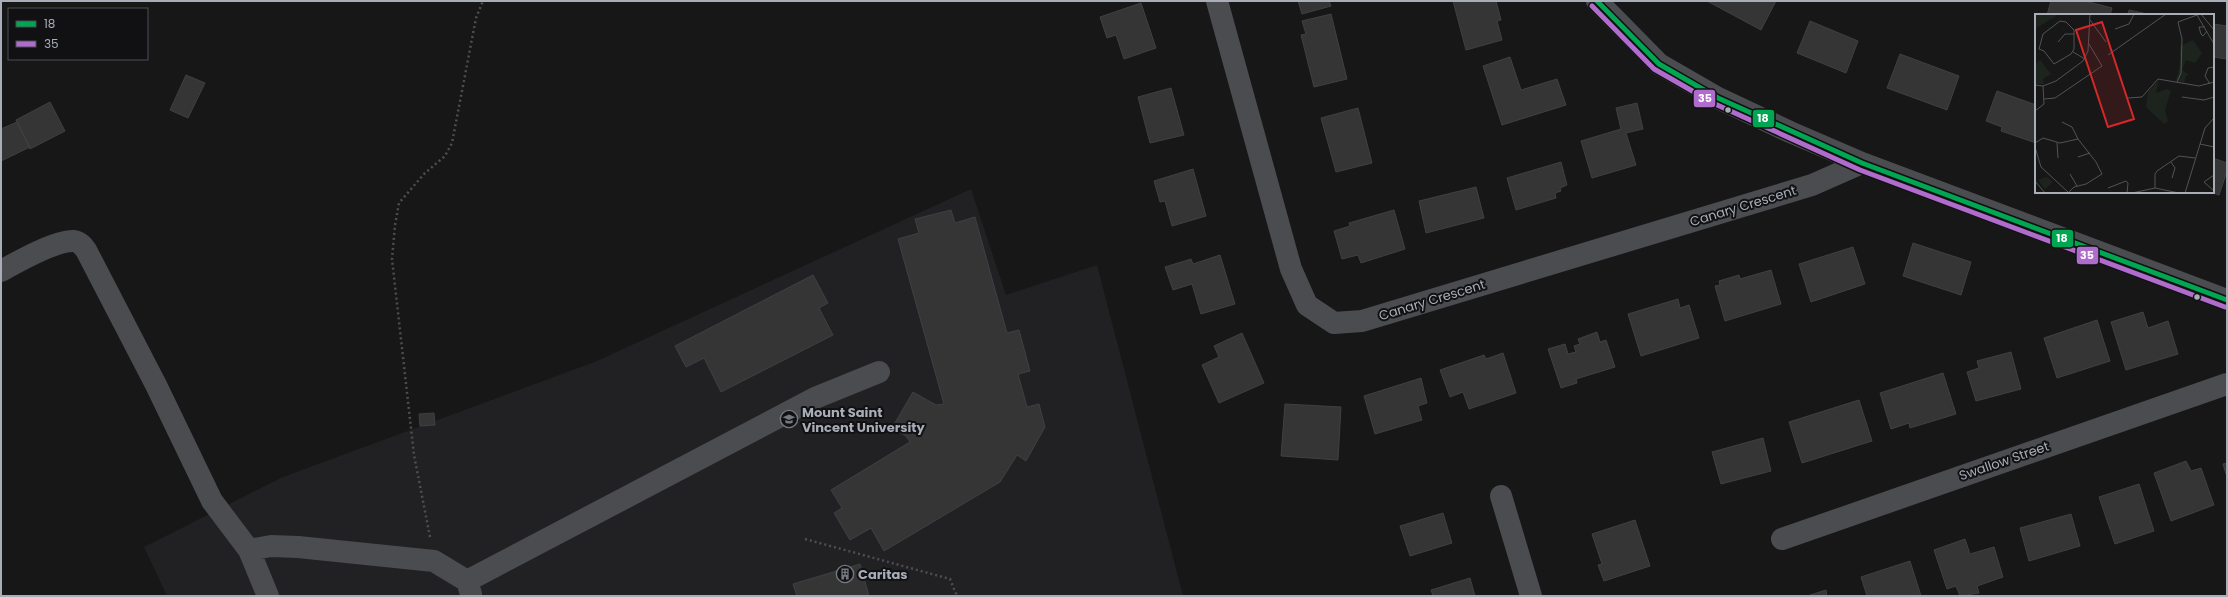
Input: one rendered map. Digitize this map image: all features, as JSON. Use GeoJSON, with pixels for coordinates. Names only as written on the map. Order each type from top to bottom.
{"type":"FeatureCollection","features":[{"type":"Feature","properties":{"kind":"street","name":"Canary Crescent"},"geometry":{"type":"LineString","coordinates":[[1217,1],[1291,269],[1307,305],[1334,323],[1362,321],[1812,185],[1862,163]]}},
{"type":"Feature","properties":{"kind":"street"},"geometry":{"type":"LineString","coordinates":[[1597,1],[1660,64],[1718,98],[1790,132],[1862,163],[2227,300]]}},
{"type":"Feature","properties":{"kind":"street"},"geometry":{"type":"LineString","coordinates":[[1,271],[45,249],[73,241],[80,243],[86,250],[156,385],[212,500],[249,550],[268,596]]}},
{"type":"Feature","properties":{"kind":"street"},"geometry":{"type":"LineString","coordinates":[[249,550],[271,546],[292,547],[434,561],[469,589],[815,398],[879,372]]}},
{"type":"Feature","properties":{"kind":"street","name":"Swallow Street"},"geometry":{"type":"LineString","coordinates":[[1782,539],[2227,384]]}},
{"type":"Feature","properties":{"kind":"street"},"geometry":{"type":"LineString","coordinates":[[1501,496],[1531,596]]}},
{"type":"Feature","properties":{"kind":"path"},"geometry":{"type":"LineString","coordinates":[[434,561],[414,455],[392,259],[395,225],[399,203],[424,174],[445,156],[452,143],[476,18],[483,1]]}},
{"type":"Feature","properties":{"kind":"path"},"geometry":{"type":"LineString","coordinates":[[805,539],[950,579],[957,596]]}},
{"type":"Feature","properties":{"kind":"shaded area","name":"Mount Saint Vincent University"},"geometry":{"type":"Polygon","coordinates":[[[971,189],[1006,295],[1097,265],[1183,596],[167,596],[144,547],[283,477],[597,361],[971,189]]]}},
{"type":"Feature","properties":{"kind":"building"},"geometry":{"type":"Polygon","coordinates":[[[1298,1],[1329,1],[1331,6],[1302,14],[1298,1]]]}},
{"type":"Feature","properties":{"kind":"building"},"geometry":{"type":"Polygon","coordinates":[[[1453,1],[1496,1],[1501,20],[1497,21],[1502,40],[1466,50],[1453,1]]]}},
{"type":"Feature","properties":{"kind":"building"},"geometry":{"type":"Polygon","coordinates":[[[1707,1],[1776,1],[1761,30],[1707,1]]]}},
{"type":"Feature","properties":{"kind":"building"},"geometry":{"type":"Polygon","coordinates":[[[2051,1],[2085,1],[2112,8],[2110,14],[2047,14],[2051,1]]]}},
{"type":"Feature","properties":{"kind":"building"},"geometry":{"type":"Polygon","coordinates":[[[1141,3],[1156,48],[1124,59],[1116,35],[1107,38],[1100,17],[1141,3]]]}},
{"type":"Feature","properties":{"kind":"building"},"geometry":{"type":"Polygon","coordinates":[[[2129,10],[2147,14],[2128,14],[2129,10]]]}},
{"type":"Feature","properties":{"kind":"building"},"geometry":{"type":"Polygon","coordinates":[[[1331,14],[1347,79],[1314,87],[1301,35],[1306,34],[1302,21],[1331,14]]]}},
{"type":"Feature","properties":{"kind":"building"},"geometry":{"type":"Polygon","coordinates":[[[1810,21],[1858,41],[1846,73],[1797,53],[1810,21]]]}},
{"type":"Feature","properties":{"kind":"building"},"geometry":{"type":"Polygon","coordinates":[[[2214,24],[2227,26],[2227,59],[2214,57],[2214,24]]]}},
{"type":"Feature","properties":{"kind":"building"},"geometry":{"type":"Polygon","coordinates":[[[1900,54],[1959,76],[1947,110],[1887,88],[1900,54]]]}},
{"type":"Feature","properties":{"kind":"building"},"geometry":{"type":"Polygon","coordinates":[[[1510,57],[1521,90],[1557,79],[1566,105],[1502,125],[1483,66],[1510,57]]]}},
{"type":"Feature","properties":{"kind":"building"},"geometry":{"type":"Polygon","coordinates":[[[186,75],[205,83],[188,118],[170,110],[186,75]]]}},
{"type":"Feature","properties":{"kind":"building"},"geometry":{"type":"Polygon","coordinates":[[[1171,88],[1184,135],[1150,143],[1138,97],[1171,88]]]}},
{"type":"Feature","properties":{"kind":"building"},"geometry":{"type":"Polygon","coordinates":[[[1997,91],[2035,105],[2035,143],[2001,131],[2002,127],[1986,121],[1997,91]]]}},
{"type":"Feature","properties":{"kind":"building"},"geometry":{"type":"Polygon","coordinates":[[[50,102],[65,131],[30,149],[16,120],[50,102]]]}},
{"type":"Feature","properties":{"kind":"building"},"geometry":{"type":"Polygon","coordinates":[[[1637,103],[1643,129],[1626,133],[1636,165],[1592,178],[1581,141],[1621,129],[1616,108],[1637,103]]]}},
{"type":"Feature","properties":{"kind":"building"},"geometry":{"type":"Polygon","coordinates":[[[1358,108],[1372,163],[1336,172],[1321,118],[1358,108]]]}},
{"type":"Feature","properties":{"kind":"building"},"geometry":{"type":"Polygon","coordinates":[[[17,122],[30,147],[1,161],[1,129],[17,122]]]}},
{"type":"Feature","properties":{"kind":"building"},"geometry":{"type":"Polygon","coordinates":[[[2214,158],[2227,163],[2227,171],[2219,195],[2213,193],[2214,158]]]}},
{"type":"Feature","properties":{"kind":"building"},"geometry":{"type":"Polygon","coordinates":[[[1561,162],[1567,185],[1560,188],[1561,191],[1555,193],[1556,198],[1516,210],[1507,178],[1561,162]]]}},
{"type":"Feature","properties":{"kind":"building"},"geometry":{"type":"Polygon","coordinates":[[[1193,169],[1206,216],[1172,226],[1165,201],[1160,202],[1154,181],[1193,169]]]}},
{"type":"Feature","properties":{"kind":"building"},"geometry":{"type":"Polygon","coordinates":[[[1476,187],[1484,218],[1426,233],[1419,201],[1476,187]]]}},
{"type":"Feature","properties":{"kind":"building"},"geometry":{"type":"Polygon","coordinates":[[[951,210],[955,223],[975,217],[1007,333],[1019,330],[1030,371],[1018,374],[1027,407],[1039,404],[1045,427],[1026,461],[1017,455],[1000,482],[884,551],[871,528],[850,540],[834,513],[842,508],[831,490],[910,442],[906,436],[892,428],[913,392],[936,405],[944,404],[898,239],[919,233],[915,219],[951,210]]]}},
{"type":"Feature","properties":{"kind":"building"},"geometry":{"type":"Polygon","coordinates":[[[1394,210],[1405,249],[1361,263],[1358,255],[1342,259],[1334,231],[1350,226],[1349,223],[1394,210]]]}},
{"type":"Feature","properties":{"kind":"building"},"geometry":{"type":"Polygon","coordinates":[[[1913,243],[1971,262],[1961,295],[1903,276],[1913,243]]]}},
{"type":"Feature","properties":{"kind":"building"},"geometry":{"type":"Polygon","coordinates":[[[1853,247],[1865,284],[1811,302],[1799,264],[1853,247]]]}},
{"type":"Feature","properties":{"kind":"building"},"geometry":{"type":"Polygon","coordinates":[[[1220,255],[1235,304],[1201,314],[1192,284],[1173,290],[1165,267],[1191,259],[1193,264],[1220,255]]]}},
{"type":"Feature","properties":{"kind":"building"},"geometry":{"type":"Polygon","coordinates":[[[1771,270],[1781,304],[1725,321],[1715,286],[1720,285],[1719,281],[1739,275],[1740,279],[1771,270]]]}},
{"type":"Feature","properties":{"kind":"building"},"geometry":{"type":"Polygon","coordinates":[[[813,275],[828,303],[819,308],[833,335],[721,392],[704,358],[686,367],[675,346],[813,275]]]}},
{"type":"Feature","properties":{"kind":"building"},"geometry":{"type":"Polygon","coordinates":[[[1678,299],[1680,308],[1689,305],[1699,338],[1641,356],[1628,314],[1678,299]]]}},
{"type":"Feature","properties":{"kind":"building"},"geometry":{"type":"Polygon","coordinates":[[[2143,312],[2148,328],[2168,321],[2178,354],[2126,370],[2111,322],[2143,312]]]}},
{"type":"Feature","properties":{"kind":"building"},"geometry":{"type":"Polygon","coordinates":[[[2097,320],[2110,361],[2057,378],[2044,338],[2097,320]]]}},
{"type":"Feature","properties":{"kind":"building"},"geometry":{"type":"Polygon","coordinates":[[[1597,332],[1600,342],[1606,340],[1615,367],[1576,379],[1577,383],[1561,388],[1548,349],[1565,344],[1568,354],[1576,352],[1574,346],[1580,344],[1578,339],[1597,332]]]}},
{"type":"Feature","properties":{"kind":"building"},"geometry":{"type":"Polygon","coordinates":[[[1242,333],[1264,383],[1219,403],[1202,365],[1219,357],[1214,346],[1242,333]]]}},
{"type":"Feature","properties":{"kind":"building"},"geometry":{"type":"Polygon","coordinates":[[[2011,352],[2021,389],[1976,401],[1967,372],[1979,368],[1977,361],[2011,352]]]}},
{"type":"Feature","properties":{"kind":"building"},"geometry":{"type":"Polygon","coordinates":[[[1503,353],[1516,393],[1469,409],[1463,392],[1450,397],[1440,370],[1484,355],[1486,359],[1503,353]]]}},
{"type":"Feature","properties":{"kind":"building"},"geometry":{"type":"Polygon","coordinates":[[[1943,373],[1956,414],[1910,428],[1909,423],[1891,429],[1880,393],[1943,373]]]}},
{"type":"Feature","properties":{"kind":"building"},"geometry":{"type":"Polygon","coordinates":[[[1421,378],[1427,403],[1418,406],[1422,420],[1375,434],[1364,396],[1421,378]]]}},
{"type":"Feature","properties":{"kind":"building"},"geometry":{"type":"Polygon","coordinates":[[[1859,400],[1872,441],[1802,463],[1789,422],[1859,400]]]}},
{"type":"Feature","properties":{"kind":"building"},"geometry":{"type":"Polygon","coordinates":[[[1285,404],[1341,407],[1338,460],[1281,456],[1285,404]]]}},
{"type":"Feature","properties":{"kind":"building"},"geometry":{"type":"Polygon","coordinates":[[[434,413],[435,425],[420,426],[419,414],[434,413]]]}},
{"type":"Feature","properties":{"kind":"building"},"geometry":{"type":"Polygon","coordinates":[[[1763,438],[1771,471],[1721,484],[1712,452],[1763,438]]]}},
{"type":"Feature","properties":{"kind":"building"},"geometry":{"type":"Polygon","coordinates":[[[2186,461],[2191,471],[2201,468],[2214,505],[2171,521],[2154,473],[2186,461]]]}},
{"type":"Feature","properties":{"kind":"building"},"geometry":{"type":"Polygon","coordinates":[[[2227,463],[2227,477],[2223,464],[2227,463]]]}},
{"type":"Feature","properties":{"kind":"building"},"geometry":{"type":"Polygon","coordinates":[[[2139,484],[2154,531],[2115,544],[2099,497],[2139,484]]]}},
{"type":"Feature","properties":{"kind":"building"},"geometry":{"type":"Polygon","coordinates":[[[1443,513],[1452,543],[1410,556],[1400,526],[1443,513]]]}},
{"type":"Feature","properties":{"kind":"building"},"geometry":{"type":"Polygon","coordinates":[[[2071,514],[2080,546],[2029,561],[2020,528],[2071,514]]]}},
{"type":"Feature","properties":{"kind":"building"},"geometry":{"type":"Polygon","coordinates":[[[1635,520],[1650,566],[1604,581],[1598,565],[1602,564],[1592,534],[1635,520]]]}},
{"type":"Feature","properties":{"kind":"building"},"geometry":{"type":"Polygon","coordinates":[[[1965,539],[1970,554],[1994,547],[2003,577],[1977,586],[1979,593],[1960,596],[1956,586],[1947,589],[1934,550],[1965,539]]]}},
{"type":"Feature","properties":{"kind":"building"},"geometry":{"type":"Polygon","coordinates":[[[1910,561],[1921,596],[1867,596],[1861,577],[1910,561]]]}},
{"type":"Feature","properties":{"kind":"building","name":"Caritas"},"geometry":{"type":"Polygon","coordinates":[[[860,564],[869,596],[797,596],[793,584],[860,564]]]}},
{"type":"Feature","properties":{"kind":"building"},"geometry":{"type":"Polygon","coordinates":[[[1470,578],[1475,596],[1433,596],[1431,590],[1470,578]]]}},
{"type":"Feature","properties":{"kind":"building"},"geometry":{"type":"Polygon","coordinates":[[[1826,590],[1827,596],[1807,596],[1826,590]]]}},
{"type":"Feature","properties":{"kind":"transit line","name":"18"},"geometry":{"type":"LineString","coordinates":[[1597,1],[1659,64],[1718,98],[1862,163],[2227,300]]}},
{"type":"Feature","properties":{"kind":"transit line","name":"35"},"geometry":{"type":"LineString","coordinates":[[1592,6],[1654,69],[1715,104],[1860,170],[2225,307]]}},
{"type":"Feature","properties":{"kind":"place","name":"Mount Saint Vincent University"},"geometry":{"type":"Point","coordinates":[789,419]}},
{"type":"Feature","properties":{"kind":"place","name":"Caritas"},"geometry":{"type":"Point","coordinates":[845,574]}}]}
